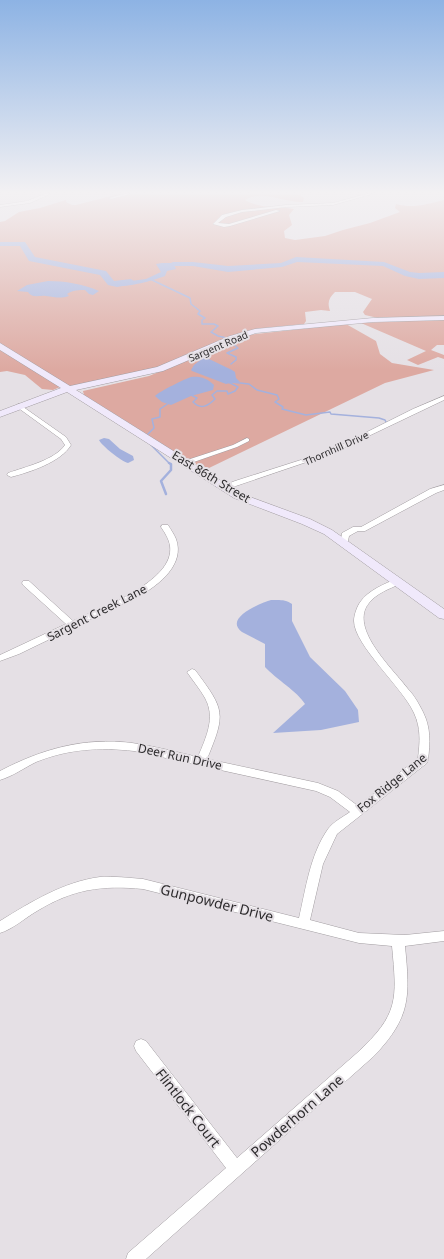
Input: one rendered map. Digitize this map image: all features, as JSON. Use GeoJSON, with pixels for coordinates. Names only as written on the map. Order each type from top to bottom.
{"type":"FeatureCollection","features":[{"type":"Feature","properties":{"kind":"street","name":"Sargent Road"},"geometry":{"type":"LineString","coordinates":[[0,414],[19,406],[69,390],[160,369],[235,337],[259,330],[368,320],[444,318]]}},
{"type":"Feature","properties":{"kind":"street","name":"East 86th Street"},"geometry":{"type":"LineString","coordinates":[[0,346],[224,487],[253,502],[310,522],[343,540],[397,582],[444,615]]}},
{"type":"Feature","properties":{"kind":"street","name":"Thornhill Drive"},"geometry":{"type":"LineString","coordinates":[[224,487],[320,456],[350,443],[414,410],[444,398]]}},
{"type":"Feature","properties":{"kind":"street"},"geometry":{"type":"LineString","coordinates":[[10,475],[58,456],[65,451],[68,445],[64,438],[19,406]]}},
{"type":"Feature","properties":{"kind":"street"},"geometry":{"type":"LineString","coordinates":[[185,462],[235,446],[247,440]]}},
{"type":"Feature","properties":{"kind":"street"},"geometry":{"type":"LineString","coordinates":[[343,540],[351,538],[362,529],[433,491],[444,487]]}},
{"type":"Feature","properties":{"kind":"street","name":"Sargent Creek Lane"},"geometry":{"type":"LineString","coordinates":[[0,658],[16,652],[138,593],[160,578],[167,570],[173,559],[175,547],[171,534],[165,527]]}},
{"type":"Feature","properties":{"kind":"street"},"geometry":{"type":"LineString","coordinates":[[397,582],[368,599],[361,607],[359,616],[364,632],[397,664]]}},
{"type":"Feature","properties":{"kind":"street"},"geometry":{"type":"LineString","coordinates":[[26,583],[72,625]]}},
{"type":"Feature","properties":{"kind":"street"},"geometry":{"type":"LineString","coordinates":[[192,672],[210,695],[217,715],[213,731],[201,762]]}},
{"type":"Feature","properties":{"kind":"street","name":"Deer Run Drive"},"geometry":{"type":"LineString","coordinates":[[0,776],[40,755],[61,749],[83,745],[105,744],[126,746],[318,787],[334,794],[357,811]]}},
{"type":"Feature","properties":{"kind":"street","name":"Fox Ridge Lane"},"geometry":{"type":"LineString","coordinates":[[303,924],[319,861],[327,840],[335,829],[421,762],[434,744]]}},
{"type":"Feature","properties":{"kind":"street","name":"Gunpowder Drive"},"geometry":{"type":"LineString","coordinates":[[0,928],[46,899],[65,890],[92,882],[114,881],[143,884],[359,938],[398,941],[444,936]]}},
{"type":"Feature","properties":{"kind":"street","name":"Powderhorn Lane"},"geometry":{"type":"LineString","coordinates":[[134,1259],[362,1058],[387,1029],[397,1012],[402,997],[398,941]]}},
{"type":"Feature","properties":{"kind":"street","name":"Flintlock Court"},"geometry":{"type":"LineString","coordinates":[[141,1046],[236,1169]]}},
{"type":"Feature","properties":{"kind":"shaded area"},"geometry":{"type":"Polygon","coordinates":[[[0,253],[444,253],[444,317],[378,318],[365,315],[363,312],[372,299],[355,292],[335,292],[329,300],[330,311],[321,310],[305,312],[306,321],[304,324],[242,332],[164,366],[73,387],[67,386],[0,344],[0,253]]]}},
{"type":"Feature","properties":{"kind":"shaded area"},"geometry":{"type":"Polygon","coordinates":[[[444,319],[444,345],[437,345],[431,350],[444,355],[444,359],[438,357],[418,365],[407,360],[426,351],[361,323],[444,319]]]}},
{"type":"Feature","properties":{"kind":"shaded area"},"geometry":{"type":"Polygon","coordinates":[[[346,324],[376,341],[380,354],[392,363],[434,370],[385,383],[209,468],[194,464],[84,395],[83,391],[149,376],[248,335],[346,324]]]}},
{"type":"Feature","properties":{"kind":"shaded area"},"geometry":{"type":"Polygon","coordinates":[[[0,349],[60,387],[53,390],[42,389],[25,375],[7,371],[0,372],[0,349]]]}},
{"type":"Feature","properties":{"kind":"water"},"geometry":{"type":"Polygon","coordinates":[[[194,263],[191,265],[174,265],[176,269],[167,271],[165,276],[144,282],[120,286],[108,284],[146,279],[161,272],[156,264],[194,263]]]}},
{"type":"Feature","properties":{"kind":"water"},"geometry":{"type":"Polygon","coordinates":[[[48,281],[74,283],[99,291],[93,295],[89,294],[85,290],[76,290],[67,294],[69,296],[60,298],[34,296],[28,292],[17,291],[27,285],[48,281]]]}},
{"type":"Feature","properties":{"kind":"water"},"geometry":{"type":"Polygon","coordinates":[[[203,358],[207,358],[232,370],[235,372],[236,378],[240,382],[226,384],[192,371],[191,370],[194,365],[203,358]]]}},
{"type":"Feature","properties":{"kind":"water"},"geometry":{"type":"Polygon","coordinates":[[[191,377],[206,379],[214,385],[213,390],[191,396],[171,405],[162,402],[155,396],[167,388],[191,377]]]}},
{"type":"Feature","properties":{"kind":"water"},"geometry":{"type":"Polygon","coordinates":[[[104,438],[109,439],[120,449],[133,456],[134,460],[128,463],[125,462],[104,446],[99,440],[104,438]]]}},
{"type":"Feature","properties":{"kind":"water"},"geometry":{"type":"Polygon","coordinates":[[[271,600],[285,601],[292,604],[292,621],[310,657],[345,691],[358,710],[359,722],[321,730],[273,733],[305,704],[302,699],[265,667],[265,644],[242,632],[237,627],[237,622],[240,617],[246,612],[271,600]]]}},
{"type":"Feature","properties":{"kind":"waterway"},"geometry":{"type":"LineString","coordinates":[[28,253],[32,259],[85,271],[103,273],[111,283],[117,284],[131,282]]}},
{"type":"Feature","properties":{"kind":"waterway"},"geometry":{"type":"LineString","coordinates":[[173,264],[193,264],[228,269],[282,265],[296,259],[384,264],[408,274],[419,276],[444,275]]}},
{"type":"Feature","properties":{"kind":"waterway"},"geometry":{"type":"LineString","coordinates":[[150,279],[190,298],[191,304],[200,311],[198,314],[205,318],[202,320],[202,324],[214,324],[218,326],[211,332],[218,336],[227,338]]}},
{"type":"Feature","properties":{"kind":"waterway"},"geometry":{"type":"LineString","coordinates":[[230,342],[238,348],[227,353],[236,357],[236,360],[231,364]]}},
{"type":"Feature","properties":{"kind":"waterway"},"geometry":{"type":"LineString","coordinates":[[191,395],[197,398],[193,402],[199,406],[210,404],[215,399],[212,395],[217,391],[227,391],[228,394],[235,391],[238,387],[228,382]]}},
{"type":"Feature","properties":{"kind":"waterway"},"geometry":{"type":"LineString","coordinates":[[231,382],[249,384],[257,390],[277,395],[279,399],[275,402],[283,407],[282,409],[306,415],[330,412],[331,414],[379,418],[385,420],[386,422]]}},
{"type":"Feature","properties":{"kind":"waterway"},"geometry":{"type":"LineString","coordinates":[[147,435],[154,428],[152,419],[160,417],[160,409],[169,403]]}},
{"type":"Feature","properties":{"kind":"waterway"},"geometry":{"type":"LineString","coordinates":[[151,445],[169,463]]}},
{"type":"Feature","properties":{"kind":"waterway"},"geometry":{"type":"LineString","coordinates":[[166,494],[161,481],[171,470],[171,464],[169,463]]}}]}
